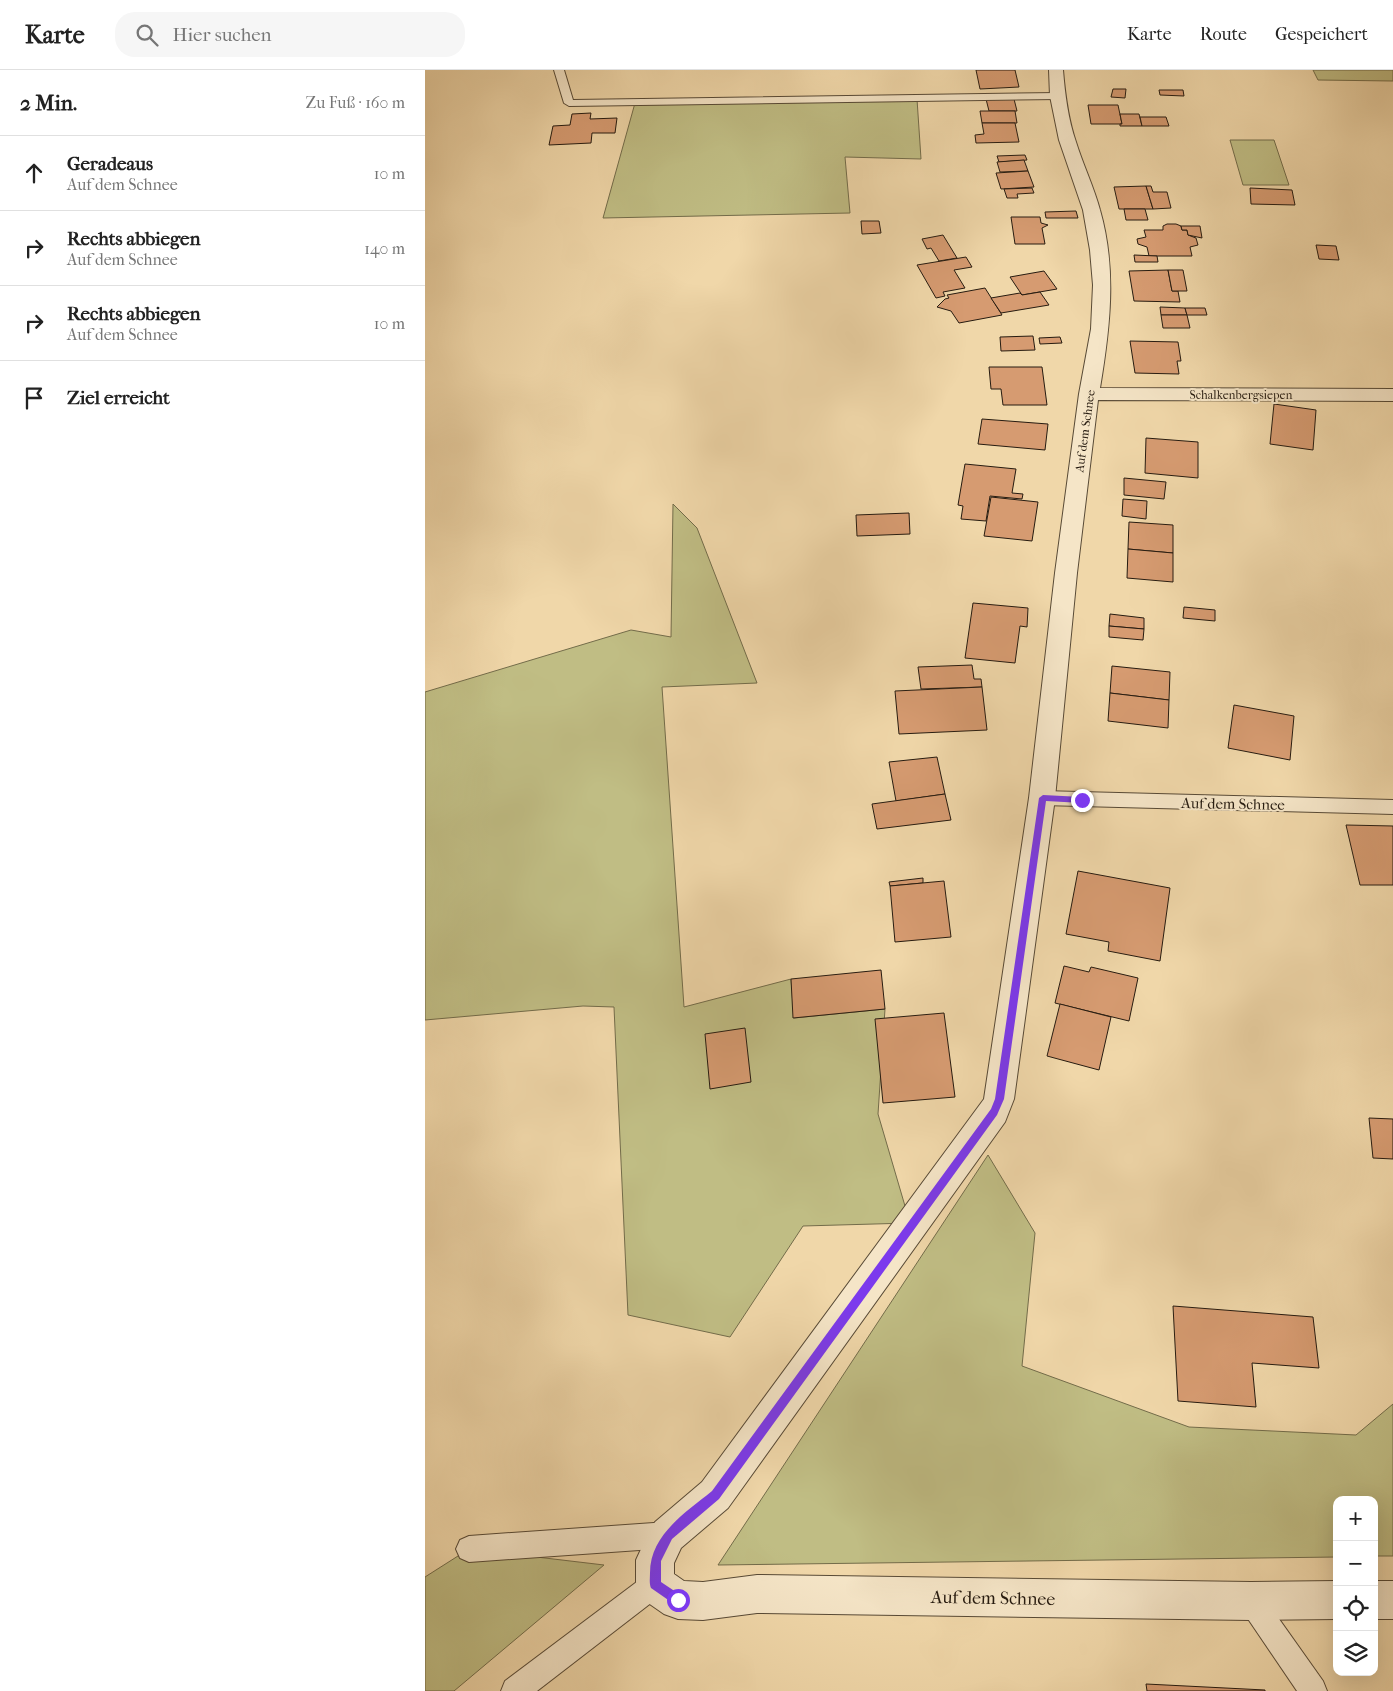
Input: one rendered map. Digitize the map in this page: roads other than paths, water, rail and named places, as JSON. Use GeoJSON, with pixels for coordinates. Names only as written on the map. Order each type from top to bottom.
{"type":"FeatureCollection","features":[{"type":"Feature","properties":{"kind":"street","name":"Auf dem Schnee"},"geometry":{"type":"LineString","coordinates":[[1056,70],[1058,96],[1067,140],[1092,210],[1099,250],[1102,285],[1101,329],[1089,394],[1066,573],[1043,798],[999,1099],[994,1112],[715,1495],[668,1535],[655,1560],[655,1584],[678,1600],[703,1601],[757,1594],[1251,1601],[1333,1600]]}},
{"type":"Feature","properties":{"kind":"street","name":"Schalkenbergsiepen"},"geometry":{"type":"LineString","coordinates":[[1089,394],[1393,395]]}},
{"type":"Feature","properties":{"kind":"street"},"geometry":{"type":"LineString","coordinates":[[1378,1600],[1393,1600]]}},
{"type":"Feature","properties":{"kind":"lane"},"geometry":{"type":"LineString","coordinates":[[559,70],[569,103],[1058,96]]}},
{"type":"Feature","properties":{"kind":"lane","name":"Auf dem Schnee"},"geometry":{"type":"LineString","coordinates":[[1043,798],[1393,807]]}},
{"type":"Feature","properties":{"kind":"lane"},"geometry":{"type":"LineString","coordinates":[[469,1549],[668,1535]]}},
{"type":"Feature","properties":{"kind":"lane"},"geometry":{"type":"LineString","coordinates":[[515,1691],[655,1584]]}},
{"type":"Feature","properties":{"kind":"lane"},"geometry":{"type":"LineString","coordinates":[[1251,1601],[1313,1691]]}}]}
